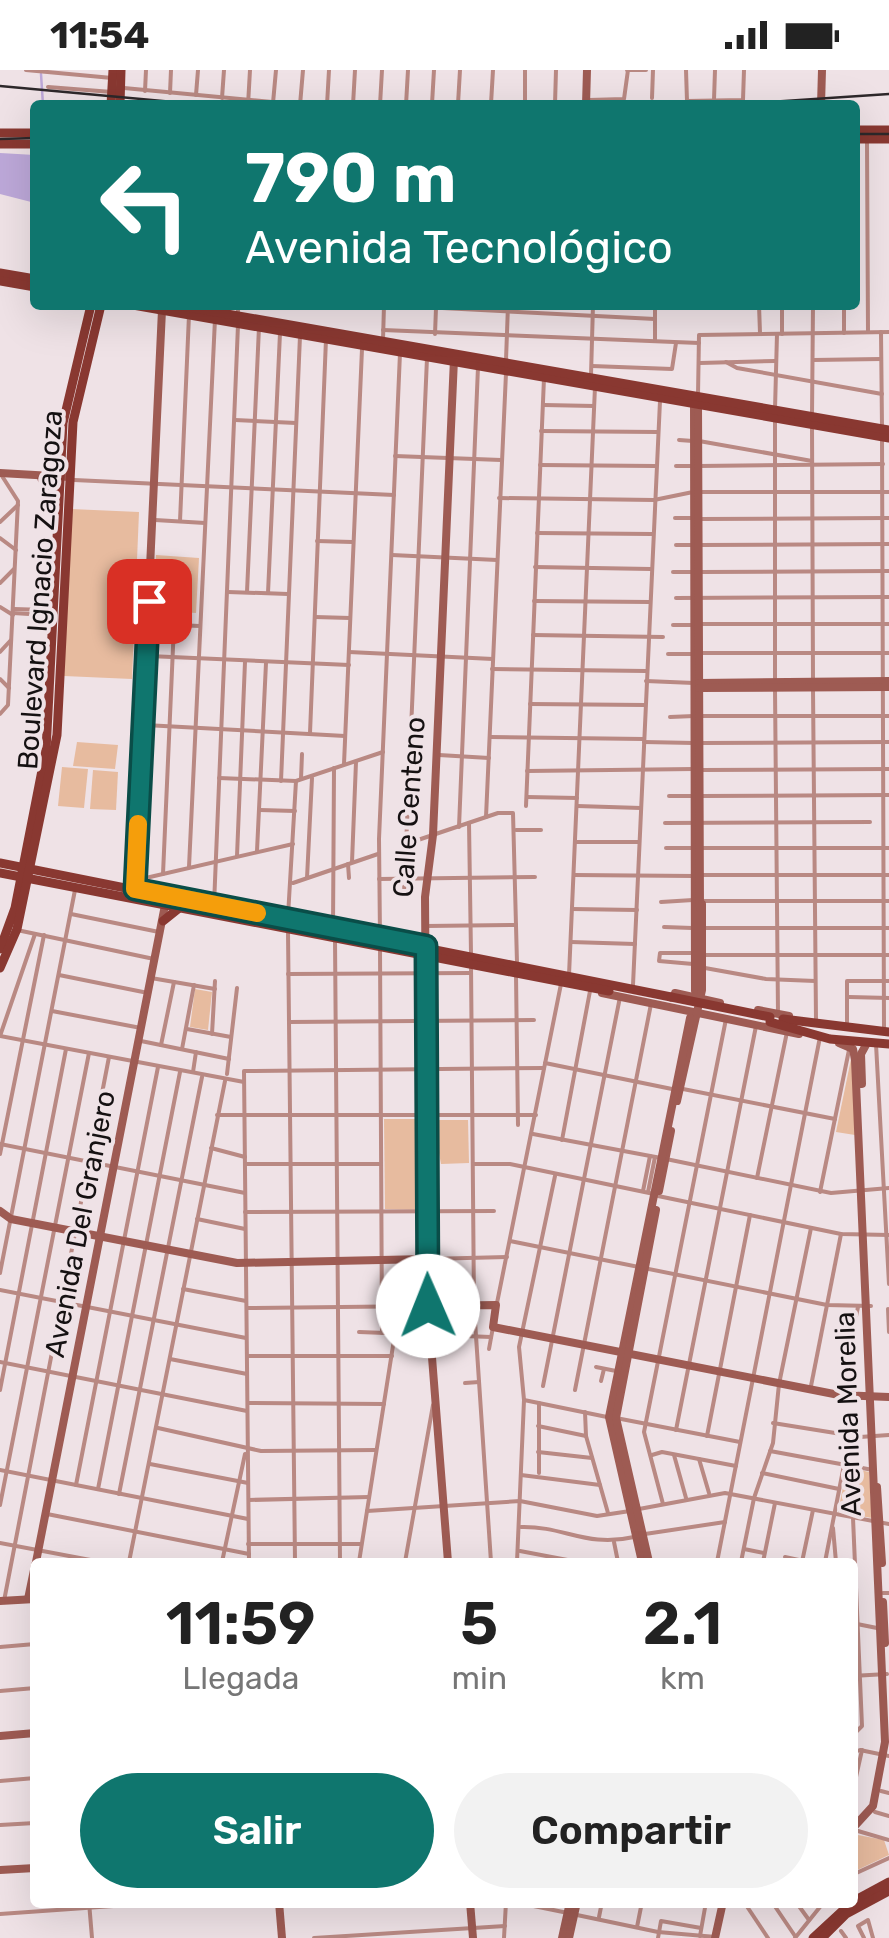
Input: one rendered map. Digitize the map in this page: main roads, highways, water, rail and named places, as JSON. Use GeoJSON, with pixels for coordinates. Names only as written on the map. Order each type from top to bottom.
{"type":"FeatureCollection","features":[{"type":"Feature","properties":{"kind":"main road"},"geometry":{"type":"LineString","coordinates":[[586,100],[587,70]]}},
{"type":"Feature","properties":{"kind":"main road"},"geometry":{"type":"LineString","coordinates":[[821,100],[822,70]]}},
{"type":"Feature","properties":{"kind":"main road"},"geometry":{"type":"LineString","coordinates":[[115,72],[115,100]]}},
{"type":"Feature","properties":{"kind":"main road"},"geometry":{"type":"LineString","coordinates":[[860,130],[889,130]]}},
{"type":"Feature","properties":{"kind":"main road"},"geometry":{"type":"LineString","coordinates":[[0,133],[30,133]]}},
{"type":"Feature","properties":{"kind":"main road"},"geometry":{"type":"LineString","coordinates":[[860,139],[889,140]]}},
{"type":"Feature","properties":{"kind":"main road"},"geometry":{"type":"LineString","coordinates":[[0,144],[30,144]]}},
{"type":"Feature","properties":{"kind":"main road"},"geometry":{"type":"LineString","coordinates":[[0,273],[30,278]]}},
{"type":"Feature","properties":{"kind":"main road"},"geometry":{"type":"LineString","coordinates":[[0,281],[30,286]]}},
{"type":"Feature","properties":{"kind":"main road"},"geometry":{"type":"LineString","coordinates":[[89,310],[91,324]]}},
{"type":"Feature","properties":{"kind":"main road","name":"Boulevard Ignacio Zaragoza"},"geometry":{"type":"LineString","coordinates":[[20,902],[48,734],[60,501],[55,478],[61,465],[65,407],[98,310]]}},
{"type":"Feature","properties":{"kind":"main road"},"geometry":{"type":"LineString","coordinates":[[91,324],[105,310]]}},
{"type":"Feature","properties":{"kind":"main road"},"geometry":{"type":"LineString","coordinates":[[135,885],[162,310],[215,319],[238,312],[427,354]]}},
{"type":"Feature","properties":{"kind":"main road"},"geometry":{"type":"LineString","coordinates":[[238,312],[259,327],[300,335],[886,433]]}},
{"type":"Feature","properties":{"kind":"main road","name":"Boulevard Ignacio Zaragoza"},"geometry":{"type":"LineString","coordinates":[[31,846],[58,735],[55,478],[74,413],[91,324]]}},
{"type":"Feature","properties":{"kind":"main road"},"geometry":{"type":"LineString","coordinates":[[454,358],[544,378],[593,382]]}},
{"type":"Feature","properties":{"kind":"main road","name":"Calle Centeno"},"geometry":{"type":"LineString","coordinates":[[448,1558],[428,1306],[425,926],[426,879],[433,835],[454,358]]}},
{"type":"Feature","properties":{"kind":"main road"},"geometry":{"type":"LineString","coordinates":[[696,399],[696,994]]}},
{"type":"Feature","properties":{"kind":"main road"},"geometry":{"type":"LineString","coordinates":[[1,475],[55,478],[60,501]]}},
{"type":"Feature","properties":{"kind":"main road"},"geometry":{"type":"LineString","coordinates":[[697,685],[886,684]]}},
{"type":"Feature","properties":{"kind":"main road"},"geometry":{"type":"LineString","coordinates":[[0,862],[15,860],[31,846],[41,866],[59,874],[178,909],[380,942],[471,964],[569,975],[590,991],[696,994],[854,1048],[889,1044]]}},
{"type":"Feature","properties":{"kind":"main road"},"geometry":{"type":"LineString","coordinates":[[0,862],[44,882],[75,888],[90,886]]}},
{"type":"Feature","properties":{"kind":"main road"},"geometry":{"type":"LineString","coordinates":[[0,873],[59,874]]}},
{"type":"Feature","properties":{"kind":"main road"},"geometry":{"type":"LineString","coordinates":[[0,873],[13,882],[20,902],[17,930],[0,968]]}},
{"type":"Feature","properties":{"kind":"main road"},"geometry":{"type":"LineString","coordinates":[[0,949],[20,902],[30,888],[44,882]]}},
{"type":"Feature","properties":{"kind":"main road"},"geometry":{"type":"LineString","coordinates":[[102,888],[135,885],[292,927]]}},
{"type":"Feature","properties":{"kind":"main road"},"geometry":{"type":"LineString","coordinates":[[163,894],[167,906]]}},
{"type":"Feature","properties":{"kind":"main road"},"geometry":{"type":"LineString","coordinates":[[675,1101],[689,1015],[703,968],[698,954],[697,896]]}},
{"type":"Feature","properties":{"kind":"main road","name":"Avenida Del Granjero"},"geometry":{"type":"LineString","coordinates":[[37,1558],[167,906]]}},
{"type":"Feature","properties":{"kind":"main road"},"geometry":{"type":"LineString","coordinates":[[162,927],[178,909]]}},
{"type":"Feature","properties":{"kind":"main road"},"geometry":{"type":"LineString","coordinates":[[696,994],[693,964],[698,954]]}},
{"type":"Feature","properties":{"kind":"main road"},"geometry":{"type":"LineString","coordinates":[[516,969],[561,984],[581,982],[772,1018],[886,1032]]}},
{"type":"Feature","properties":{"kind":"main road"},"geometry":{"type":"LineString","coordinates":[[625,991],[651,1004],[689,1015],[821,1036]]}},
{"type":"Feature","properties":{"kind":"main road"},"geometry":{"type":"LineString","coordinates":[[612,1418],[642,1268],[651,1193],[675,1101],[689,1015]]}},
{"type":"Feature","properties":{"kind":"main road"},"geometry":{"type":"LineString","coordinates":[[848,1029],[854,1048]]}},
{"type":"Feature","properties":{"kind":"main road","name":"Avenida Morelia"},"geometry":{"type":"LineString","coordinates":[[854,1048],[860,1106],[874,1470],[885,1546],[886,1593],[880,1628],[889,1713]]}},
{"type":"Feature","properties":{"kind":"main road"},"geometry":{"type":"LineString","coordinates":[[0,1211],[10,1218],[54,1228],[246,1262],[427,1258]]}},
{"type":"Feature","properties":{"kind":"main road"},"geometry":{"type":"LineString","coordinates":[[428,1306],[496,1305],[492,1332],[522,1332],[840,1396],[889,1394]]}},
{"type":"Feature","properties":{"kind":"main road"},"geometry":{"type":"LineString","coordinates":[[626,1353],[612,1418],[645,1558]]}},
{"type":"Feature","properties":{"kind":"main road","name":"Avenida Morelia"},"geometry":{"type":"LineString","coordinates":[[858,1828],[876,1812],[885,1792],[881,1523]]}},
{"type":"Feature","properties":{"kind":"main road"},"geometry":{"type":"LineString","coordinates":[[2,1601],[30,1599]]}},
{"type":"Feature","properties":{"kind":"main road"},"geometry":{"type":"LineString","coordinates":[[0,1736],[30,1733]]}},
{"type":"Feature","properties":{"kind":"main road","name":"Avenida Morelia"},"geometry":{"type":"LineString","coordinates":[[858,1826],[873,1806],[887,1755]]}},
{"type":"Feature","properties":{"kind":"main road"},"geometry":{"type":"LineString","coordinates":[[0,1870],[30,1868]]}},
{"type":"Feature","properties":{"kind":"main road"},"geometry":{"type":"LineString","coordinates":[[858,1899],[889,1882]]}},
{"type":"Feature","properties":{"kind":"main road"},"geometry":{"type":"LineString","coordinates":[[858,1908],[889,1891]]}},
{"type":"Feature","properties":{"kind":"main road"},"geometry":{"type":"LineString","coordinates":[[280,1908],[282,1938]]}},
{"type":"Feature","properties":{"kind":"main road"},"geometry":{"type":"LineString","coordinates":[[470,1908],[473,1938]]}},
{"type":"Feature","properties":{"kind":"main road"},"geometry":{"type":"LineString","coordinates":[[562,1938],[572,1908]]}},
{"type":"Feature","properties":{"kind":"main road"},"geometry":{"type":"LineString","coordinates":[[715,1937],[722,1908]]}},
{"type":"Feature","properties":{"kind":"main road"},"geometry":{"type":"LineString","coordinates":[[813,1938],[844,1908]]}},
{"type":"Feature","properties":{"kind":"main road"},"geometry":{"type":"LineString","coordinates":[[822,1938],[857,1908]]}},
{"type":"Feature","properties":{"kind":"main road"},"geometry":{"type":"LineString","coordinates":[[570,1938],[571,1914]]}},
{"type":"Feature","properties":{"kind":"waterway"},"geometry":{"type":"LineString","coordinates":[[41,74],[43,100]]}},
{"type":"Feature","properties":{"kind":"railway"},"geometry":{"type":"LineString","coordinates":[[0,86],[152,100]]}},
{"type":"Feature","properties":{"kind":"railway"},"geometry":{"type":"LineString","coordinates":[[799,100],[889,94]]}},
{"type":"Feature","properties":{"kind":"railway"},"geometry":{"type":"LineString","coordinates":[[860,134],[889,134]]}},
{"type":"Feature","properties":{"kind":"railway"},"geometry":{"type":"LineString","coordinates":[[0,139],[30,138]]}}]}
